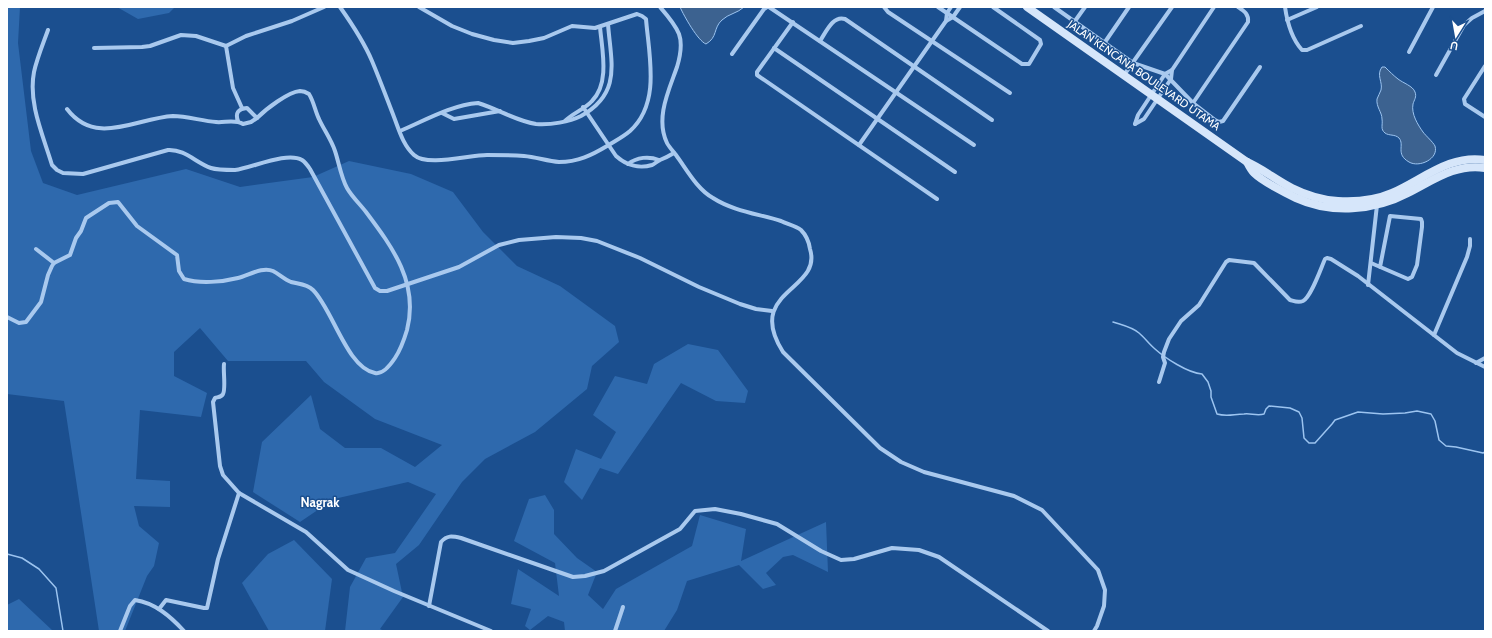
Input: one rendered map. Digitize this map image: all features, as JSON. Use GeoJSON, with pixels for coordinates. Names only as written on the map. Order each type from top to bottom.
{"type":"FeatureCollection","features":[{"type":"Feature","properties":{"kind":"street"},"geometry":{"type":"LineString","coordinates":[[94,48],[150,46],[181,35],[196,36],[226,46],[246,36],[292,21],[324,7]]}},
{"type":"Feature","properties":{"kind":"street"},"geometry":{"type":"LineString","coordinates":[[340,7],[366,48],[403,140],[413,155],[420,159],[430,161],[505,154],[560,162],[588,157],[630,131],[646,108],[650,95],[651,82],[646,19],[638,14],[600,27],[572,26],[544,38],[530,42],[513,43],[472,34],[452,26],[419,7]]}},
{"type":"Feature","properties":{"kind":"street"},"geometry":{"type":"LineString","coordinates":[[660,7],[673,23],[679,35],[681,48],[679,60],[664,104],[662,117],[663,129],[667,143],[700,188],[713,199],[787,224],[800,230],[807,239],[812,257],[811,266],[806,275],[782,297],[772,311],[771,327],[775,340],[783,352],[880,448],[901,462],[924,472],[1014,496],[1042,510],[1098,570],[1105,590],[1104,606],[1094,631]]}},
{"type":"Feature","properties":{"kind":"street"},"geometry":{"type":"LineString","coordinates":[[732,54],[764,9],[768,7],[793,22],[974,146]]}},
{"type":"Feature","properties":{"kind":"street"},"geometry":{"type":"LineString","coordinates":[[884,7],[888,12],[1010,93]]}},
{"type":"Feature","properties":{"kind":"street"},"geometry":{"type":"LineString","coordinates":[[938,7],[1022,64],[1029,64],[1041,44],[1040,40],[993,7]]}},
{"type":"Feature","properties":{"kind":"street"},"geometry":{"type":"LineString","coordinates":[[946,21],[947,13],[951,7]]}},
{"type":"Feature","properties":{"kind":"street"},"geometry":{"type":"LineString","coordinates":[[859,145],[946,21],[953,17],[960,7]]}},
{"type":"Feature","properties":{"kind":"street","name":"JALAN KENCANA BOULEVARD UTAMA"},"geometry":{"type":"LineString","coordinates":[[1027,7],[1247,162],[1258,167],[1291,188],[1306,195],[1338,201],[1376,202],[1400,197],[1453,170],[1467,167],[1485,168]]}},
{"type":"Feature","properties":{"kind":"street"},"geometry":{"type":"LineString","coordinates":[[1054,7],[1133,62],[1165,74],[1193,103],[1219,122],[1223,121],[1260,67]]}},
{"type":"Feature","properties":{"kind":"street"},"geometry":{"type":"LineString","coordinates":[[1075,21],[1085,7]]}},
{"type":"Feature","properties":{"kind":"street"},"geometry":{"type":"LineString","coordinates":[[1105,42],[1129,7]]}},
{"type":"Feature","properties":{"kind":"street"},"geometry":{"type":"LineString","coordinates":[[1124,76],[1172,7]]}},
{"type":"Feature","properties":{"kind":"street"},"geometry":{"type":"LineString","coordinates":[[1172,70],[1171,79],[1155,96],[1138,115],[1135,124],[1144,119],[1155,96],[1165,74],[1172,70],[1214,7]]}},
{"type":"Feature","properties":{"kind":"street"},"geometry":{"type":"LineString","coordinates":[[1193,103],[1248,22],[1249,17],[1238,7]]}},
{"type":"Feature","properties":{"kind":"street"},"geometry":{"type":"LineString","coordinates":[[1285,7],[1287,20],[1302,50],[1307,50],[1360,26]]}},
{"type":"Feature","properties":{"kind":"street"},"geometry":{"type":"LineString","coordinates":[[1287,20],[1317,7]]}},
{"type":"Feature","properties":{"kind":"street"},"geometry":{"type":"LineString","coordinates":[[1409,52],[1433,7]]}},
{"type":"Feature","properties":{"kind":"street"},"geometry":{"type":"LineString","coordinates":[[1436,75],[1464,25],[1472,18],[1485,11]]}},
{"type":"Feature","properties":{"kind":"street"},"geometry":{"type":"LineString","coordinates":[[820,41],[836,19],[840,17],[845,18],[992,120]]}},
{"type":"Feature","properties":{"kind":"street"},"geometry":{"type":"LineString","coordinates":[[793,22],[757,72],[757,75],[937,199]]}},
{"type":"Feature","properties":{"kind":"street"},"geometry":{"type":"LineString","coordinates":[[400,131],[442,113],[478,103],[537,124],[550,124],[573,120],[587,113],[593,109],[606,95],[610,86],[612,75],[608,24]]}},
{"type":"Feature","properties":{"kind":"street"},"geometry":{"type":"LineString","coordinates":[[565,121],[571,115],[591,102],[598,94],[602,85],[603,75],[600,27]]}},
{"type":"Feature","properties":{"kind":"street"},"geometry":{"type":"LineString","coordinates":[[48,30],[34,72],[34,106],[52,165],[57,170],[71,174],[83,174],[168,150],[182,152],[211,168],[235,170],[280,158],[294,158],[302,160],[310,169],[375,288],[380,291],[386,291],[458,267],[499,245],[519,240],[581,238],[597,241],[640,258],[699,287],[740,304],[756,309],[772,311]]}},
{"type":"Feature","properties":{"kind":"street"},"geometry":{"type":"LineString","coordinates":[[226,46],[233,88],[242,108]]}},
{"type":"Feature","properties":{"kind":"street"},"geometry":{"type":"LineString","coordinates":[[774,48],[955,172]]}},
{"type":"Feature","properties":{"kind":"street"},"geometry":{"type":"LineString","coordinates":[[1485,66],[1464,99],[1464,104],[1485,117]]}},
{"type":"Feature","properties":{"kind":"street"},"geometry":{"type":"LineString","coordinates":[[7,317],[19,323],[23,323],[34,313],[42,302],[48,275],[54,263],[70,255],[76,238],[85,221],[89,216],[109,203],[118,202],[137,226],[177,255],[179,271],[184,279],[196,282],[221,280],[238,278],[269,270],[277,273],[287,280],[312,288],[332,318],[348,351],[364,368],[376,374],[382,372],[392,363],[404,340],[410,308],[408,284],[391,246],[347,188],[335,150],[316,114],[309,94],[304,91],[294,93],[273,105],[248,124],[242,124],[238,121],[218,122],[174,116],[138,124],[100,129],[88,126],[78,121],[67,110]]}},
{"type":"Feature","properties":{"kind":"street"},"geometry":{"type":"LineString","coordinates":[[583,107],[608,145],[621,161],[634,166],[652,164],[659,160],[665,159],[674,153]]}},
{"type":"Feature","properties":{"kind":"street"},"geometry":{"type":"LineString","coordinates":[[242,108],[247,108],[257,118]]}},
{"type":"Feature","properties":{"kind":"street"},"geometry":{"type":"LineString","coordinates":[[238,121],[236,116],[242,108]]}},
{"type":"Feature","properties":{"kind":"street"},"geometry":{"type":"LineString","coordinates":[[442,113],[454,119],[500,111]]}},
{"type":"Feature","properties":{"kind":"street"},"geometry":{"type":"LineString","coordinates":[[628,164],[634,159],[653,157],[659,160]]}},
{"type":"Feature","properties":{"kind":"street","name":"JALAN KENCANA BOULEVARD UTAMA"},"geometry":{"type":"LineString","coordinates":[[1376,202],[1436,169],[1451,163],[1466,160],[1485,160]]}},
{"type":"Feature","properties":{"kind":"street"},"geometry":{"type":"LineString","coordinates":[[1368,285],[1376,202]]}},
{"type":"Feature","properties":{"kind":"street"},"geometry":{"type":"LineString","coordinates":[[1371,263],[1380,267],[1408,279],[1412,277],[1416,265],[1422,227],[1421,219],[1390,216],[1380,267]]}},
{"type":"Feature","properties":{"kind":"street"},"geometry":{"type":"LineString","coordinates":[[1434,335],[1467,257],[1470,239]]}},
{"type":"Feature","properties":{"kind":"street"},"geometry":{"type":"LineString","coordinates":[[36,249],[54,263]]}},
{"type":"Feature","properties":{"kind":"street"},"geometry":{"type":"LineString","coordinates":[[1160,382],[1165,363],[1164,354],[1168,338],[1181,321],[1199,305],[1227,261],[1244,261],[1254,264],[1290,300],[1302,302],[1307,296],[1325,259],[1331,259],[1358,276],[1458,352],[1485,367]]}},
{"type":"Feature","properties":{"kind":"street"},"geometry":{"type":"LineString","coordinates":[[1476,363],[1485,358]]}},
{"type":"Feature","properties":{"kind":"street"},"geometry":{"type":"LineString","coordinates":[[224,364],[224,391],[221,396],[215,398],[213,402],[219,459],[223,475],[239,493],[306,532],[348,570],[491,631]]}},
{"type":"Feature","properties":{"kind":"street"},"geometry":{"type":"LineString","coordinates":[[159,609],[166,600],[207,608],[218,559],[239,493]]}},
{"type":"Feature","properties":{"kind":"street"},"geometry":{"type":"LineString","coordinates":[[430,606],[441,542],[445,538],[452,536],[461,538],[574,577],[585,576],[604,571],[680,529],[695,511],[715,509],[741,514],[777,524],[821,551],[841,560],[854,559],[892,548],[920,550],[939,557],[1048,631]]}},
{"type":"Feature","properties":{"kind":"street"},"geometry":{"type":"LineString","coordinates":[[120,631],[133,601],[138,601],[159,609],[167,614],[184,631]]}},
{"type":"Feature","properties":{"kind":"street"},"geometry":{"type":"LineString","coordinates":[[615,631],[622,607]]}},
{"type":"Feature","properties":{"kind":"shaded area"},"geometry":{"type":"Polygon","coordinates":[[[7,7],[20,7],[18,43],[31,151],[43,183],[77,195],[186,169],[240,187],[313,177],[349,161],[411,174],[453,192],[483,232],[517,266],[560,286],[615,326],[619,342],[592,366],[587,389],[535,432],[485,459],[462,482],[419,545],[396,564],[403,597],[380,629],[384,631],[345,631],[350,587],[366,558],[395,553],[436,494],[408,482],[334,499],[300,522],[253,492],[262,442],[311,395],[320,429],[345,448],[381,448],[415,467],[442,445],[375,419],[324,382],[306,361],[228,361],[200,328],[174,352],[174,376],[207,393],[201,417],[140,410],[136,479],[170,481],[170,507],[134,506],[139,526],[159,543],[154,566],[147,576],[125,631],[99,631],[64,401],[7,394],[7,7]]]}},
{"type":"Feature","properties":{"kind":"shaded area"},"geometry":{"type":"Polygon","coordinates":[[[117,7],[175,7],[169,13],[138,19],[117,7]]]}},
{"type":"Feature","properties":{"kind":"shaded area"},"geometry":{"type":"Polygon","coordinates":[[[680,7],[744,7],[722,20],[717,26],[710,41],[706,44],[695,33],[680,7]]]}},
{"type":"Feature","properties":{"kind":"shaded area"},"geometry":{"type":"Polygon","coordinates":[[[1382,67],[1385,67],[1398,79],[1412,88],[1416,94],[1413,104],[1414,115],[1424,134],[1435,146],[1434,155],[1423,163],[1413,164],[1405,159],[1401,153],[1401,141],[1399,138],[1385,133],[1383,130],[1382,116],[1377,102],[1381,90],[1380,70],[1382,67]]]}},
{"type":"Feature","properties":{"kind":"shaded area"},"geometry":{"type":"Polygon","coordinates":[[[688,344],[718,350],[748,391],[745,403],[716,401],[681,383],[618,474],[600,468],[582,500],[564,482],[576,449],[601,459],[616,432],[593,415],[615,376],[647,384],[654,364],[688,344]]]}},
{"type":"Feature","properties":{"kind":"shaded area"},"geometry":{"type":"Polygon","coordinates":[[[545,495],[554,510],[554,534],[577,558],[597,572],[588,595],[603,609],[616,589],[692,546],[700,515],[746,529],[741,561],[826,522],[828,572],[793,555],[783,557],[766,573],[776,585],[763,589],[739,565],[687,581],[677,610],[664,631],[565,631],[564,622],[548,616],[530,630],[525,626],[531,609],[511,604],[518,569],[559,596],[555,563],[514,541],[529,499],[545,495]]]}},
{"type":"Feature","properties":{"kind":"shaded area"},"geometry":{"type":"Polygon","coordinates":[[[294,540],[332,579],[325,631],[269,631],[242,583],[268,554],[294,540]]]}},
{"type":"Feature","properties":{"kind":"shaded area"},"geometry":{"type":"Polygon","coordinates":[[[19,599],[53,631],[7,631],[7,605],[19,599]]]}},
{"type":"Feature","properties":{"kind":"waterway"},"geometry":{"type":"LineString","coordinates":[[1113,322],[1127,326],[1136,331],[1159,353],[1171,361],[1190,371],[1202,374],[1208,382],[1217,414],[1261,415],[1264,414],[1269,406],[1290,408],[1299,412],[1302,418],[1304,438],[1309,443],[1315,443],[1335,420],[1358,412],[1383,414],[1417,411],[1431,414],[1435,421],[1439,440],[1446,446],[1483,453],[1485,452]]}},
{"type":"Feature","properties":{"kind":"waterway"},"geometry":{"type":"LineString","coordinates":[[7,554],[22,558],[39,569],[56,588],[63,631]]}},
{"type":"Feature","properties":{"kind":"district","name":"Nagrak"},"geometry":{"type":"Point","coordinates":[320,502]}}]}
